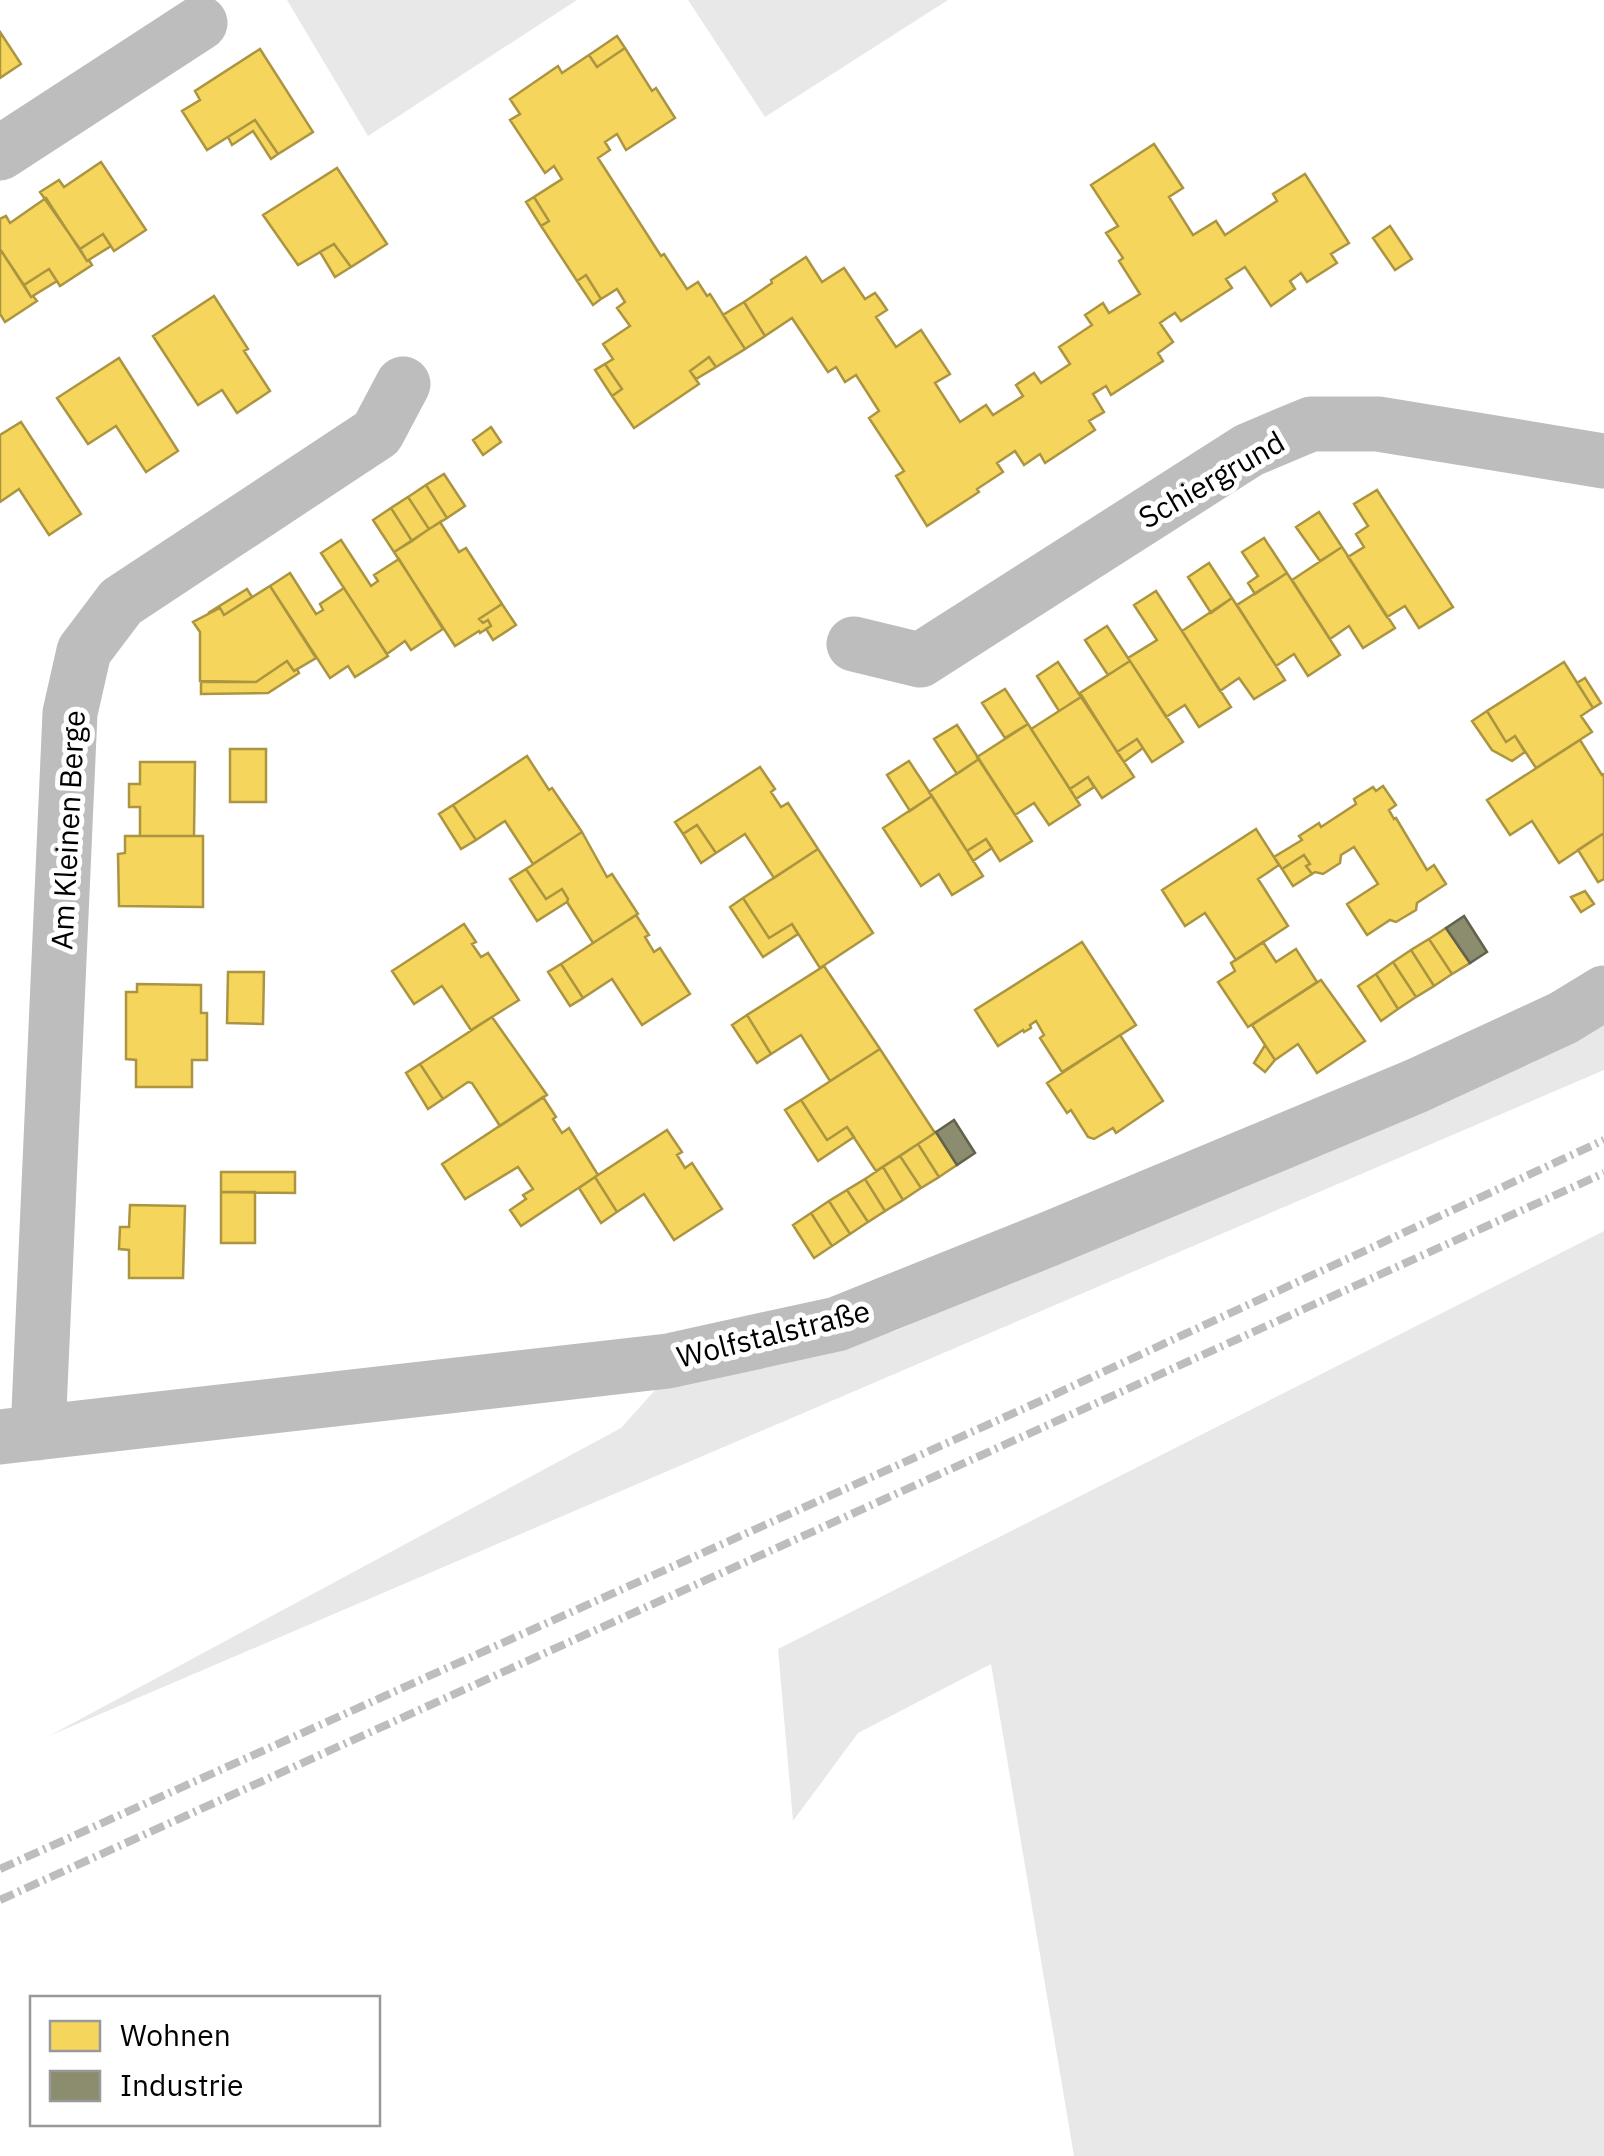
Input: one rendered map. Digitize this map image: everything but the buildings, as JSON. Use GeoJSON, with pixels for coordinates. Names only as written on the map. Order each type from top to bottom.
{"type":"FeatureCollection","features":[{"type":"Feature","properties":{"kind":"street"},"geometry":{"type":"LineString","coordinates":[[0,153],[200,23]]}},
{"type":"Feature","properties":{"kind":"street","name":"Am Kleinen Berge"},"geometry":{"type":"LineString","coordinates":[[19,1435],[70,714],[84,651],[122,602],[377,432],[403,384]]}},
{"type":"Feature","properties":{"kind":"street","name":"Schiergrund"},"geometry":{"type":"LineString","coordinates":[[854,644],[920,660],[1249,450],[1312,424],[1378,424],[1604,461]]}},
{"type":"Feature","properties":{"kind":"street","name":"Wolfstalstraße"},"geometry":{"type":"LineString","coordinates":[[19,1435],[668,1361],[837,1324],[1416,1086],[1563,1018],[1604,993]]}},
{"type":"Feature","properties":{"kind":"shaded area"},"geometry":{"type":"Polygon","coordinates":[[[287,0],[577,0],[368,136],[287,0]]]}},
{"type":"Feature","properties":{"kind":"shaded area"},"geometry":{"type":"Polygon","coordinates":[[[688,0],[948,0],[765,117],[688,0]]]}},
{"type":"Feature","properties":{"kind":"shaded area"},"geometry":{"type":"Polygon","coordinates":[[[1604,1015],[1604,1070],[49,1736],[621,1428],[656,1389],[895,1331],[1365,1130],[1604,1015]]]}},
{"type":"Feature","properties":{"kind":"shaded area"},"geometry":{"type":"Polygon","coordinates":[[[1604,1231],[1604,2156],[1074,2156],[991,1664],[858,1733],[793,1821],[778,1649],[1604,1231]]]}},
{"type":"Feature","properties":{"kind":"railway"},"geometry":{"type":"LineString","coordinates":[[0,1869],[1036,1403],[1604,1140]]}},
{"type":"Feature","properties":{"kind":"railway"},"geometry":{"type":"LineString","coordinates":[[0,1900],[1604,1173]]}}]}
